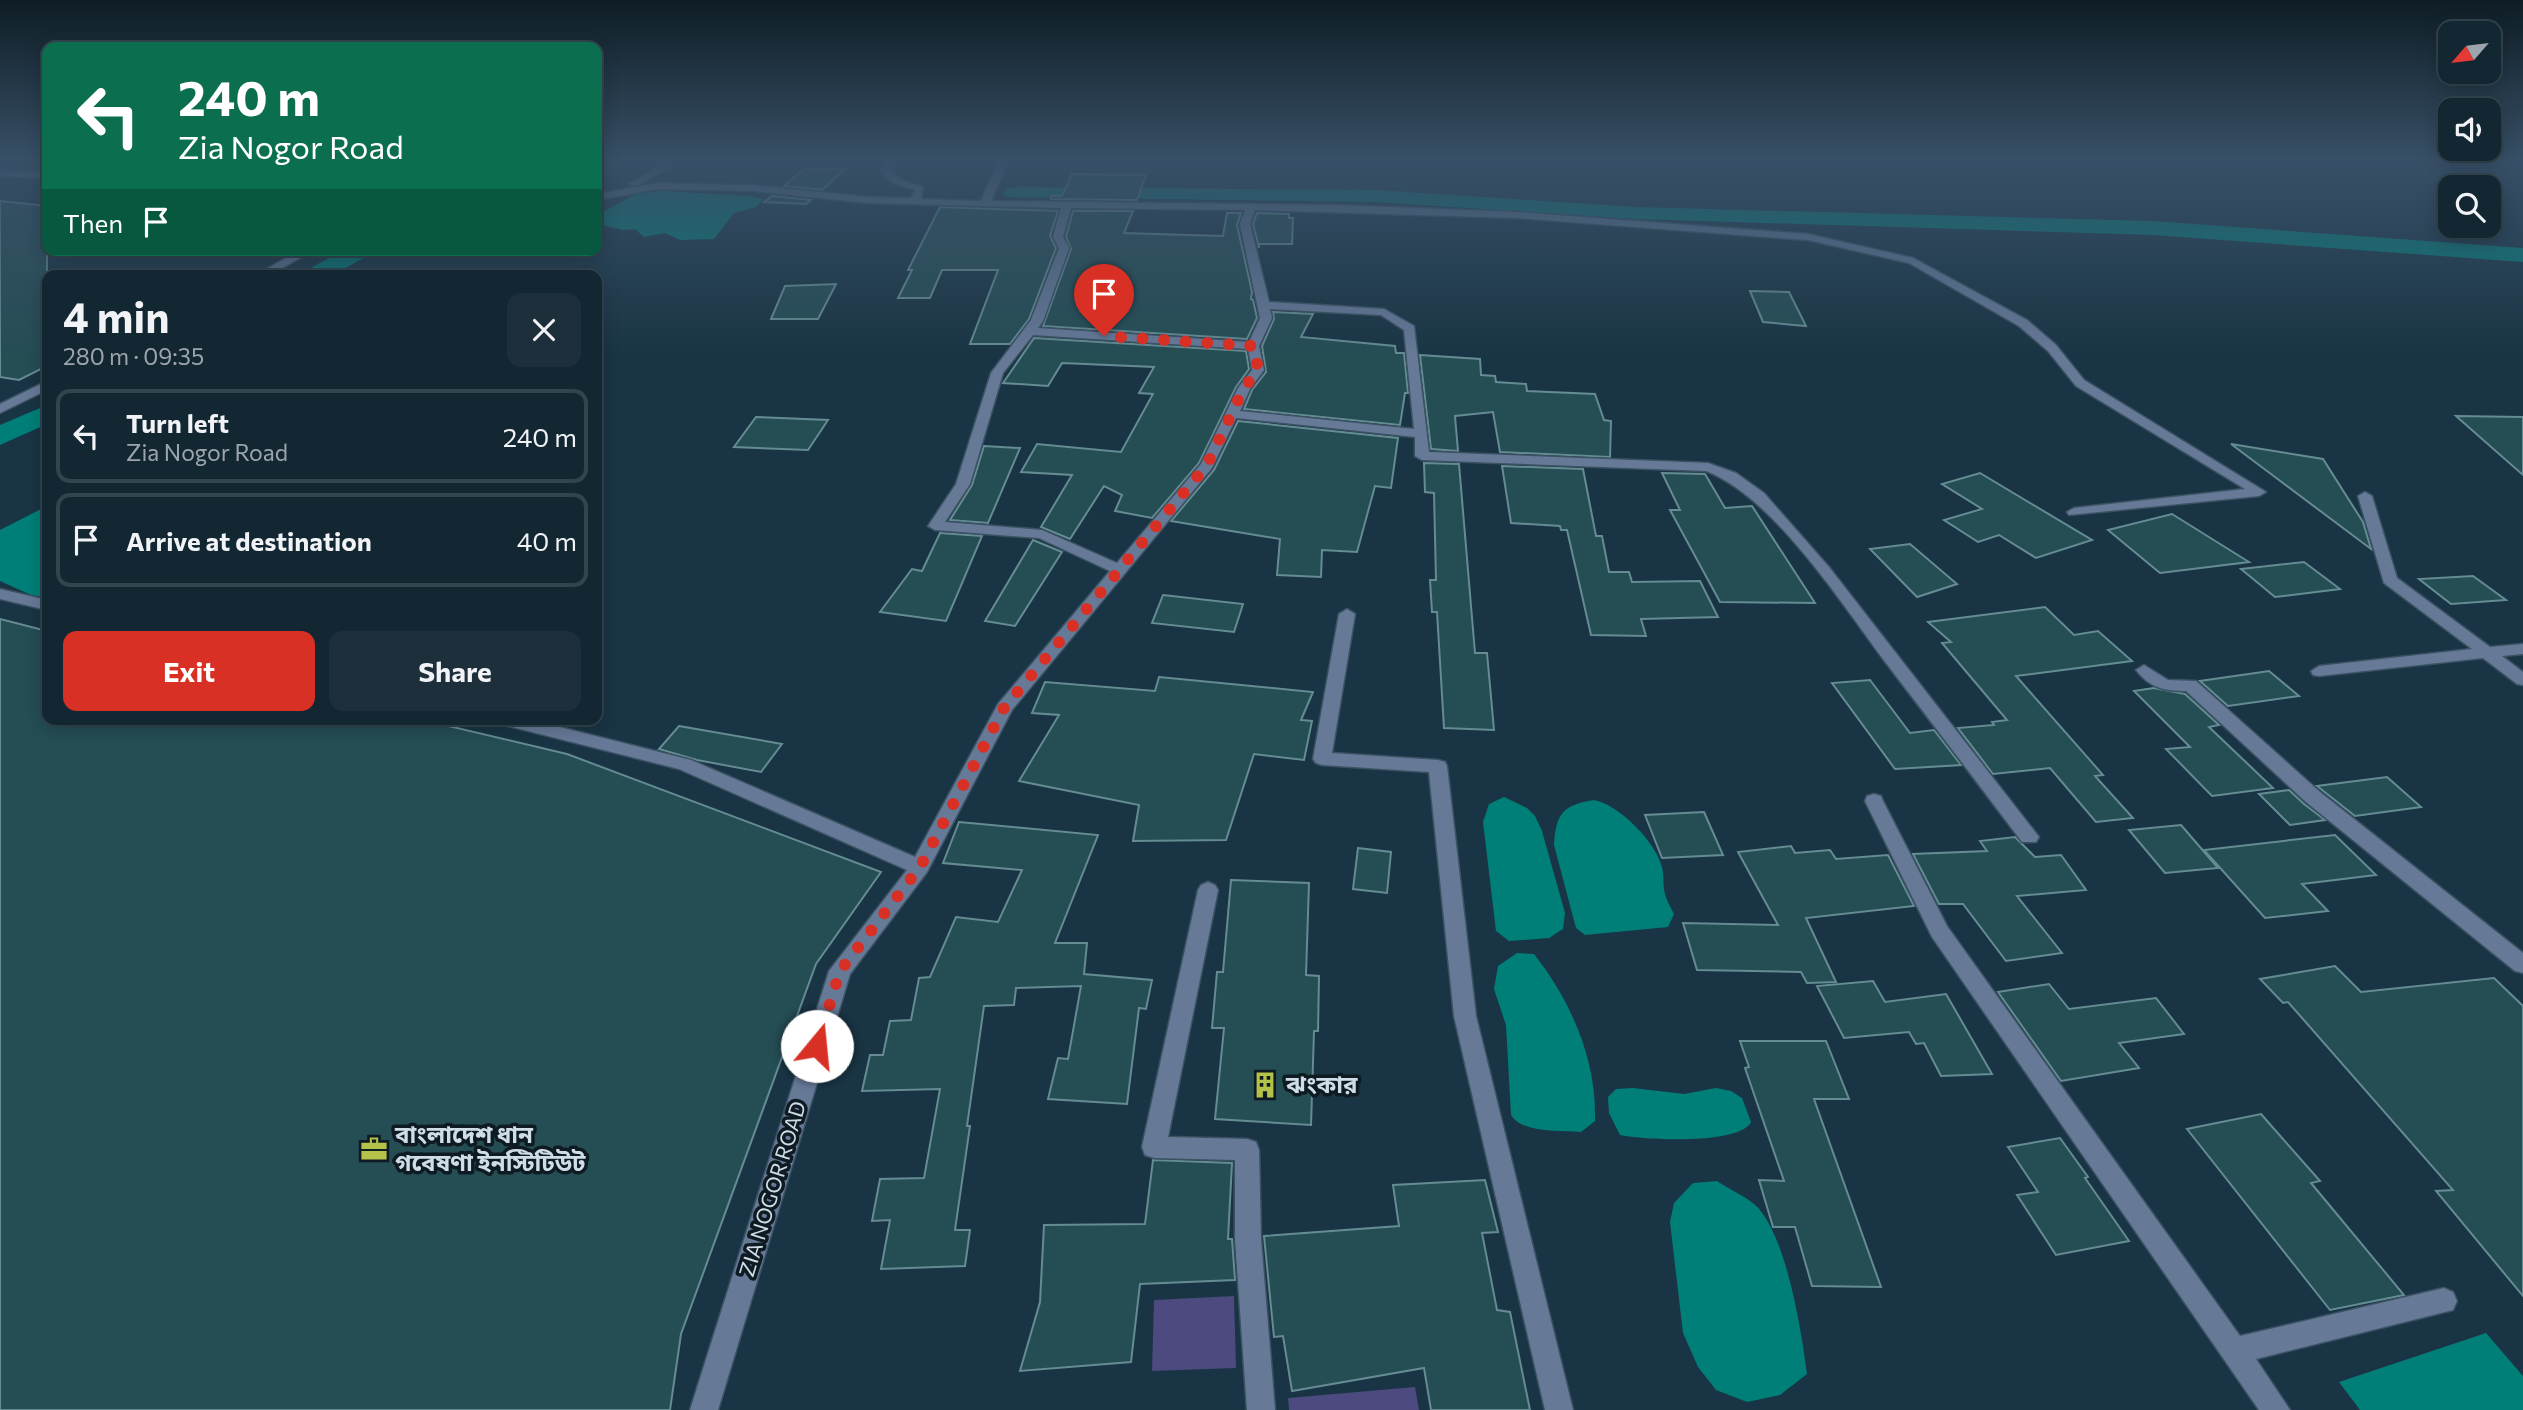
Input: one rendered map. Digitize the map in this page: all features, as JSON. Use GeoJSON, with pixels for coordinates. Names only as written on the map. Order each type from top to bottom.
{"type":"FeatureCollection","features":[{"type":"Feature","properties":{"kind":"street"},"geometry":{"type":"LineString","coordinates":[[1061,225],[1058,237],[1063,248],[1037,321],[997,373],[963,484],[935,526],[1042,534],[1119,570]]}},
{"type":"Feature","properties":{"kind":"street","name":"ZIA NOGOR ROAD"},"geometry":{"type":"LineString","coordinates":[[704,1410],[840,971],[920,867],[1004,708],[1207,465],[1244,388],[1258,370],[1254,346],[1266,318],[1245,225]]}},
{"type":"Feature","properties":{"kind":"street"},"geometry":{"type":"LineString","coordinates":[[1647,225],[1808,237],[1913,261],[2023,323],[2052,348],[2080,383],[2259,492],[2074,512]]}},
{"type":"Feature","properties":{"kind":"street"},"geometry":{"type":"LineString","coordinates":[[271,270],[297,256]]}},
{"type":"Feature","properties":{"kind":"street"},"geometry":{"type":"LineString","coordinates":[[1264,304],[1384,312],[1410,329],[1409,361],[1422,434],[1422,456],[1708,467],[1731,476],[1759,496],[1824,570],[2029,837]]}},
{"type":"Feature","properties":{"kind":"street"},"geometry":{"type":"LineString","coordinates":[[1029,331],[1254,346]]}},
{"type":"Feature","properties":{"kind":"street"},"geometry":{"type":"LineString","coordinates":[[0,409],[42,388]]}},
{"type":"Feature","properties":{"kind":"street"},"geometry":{"type":"LineString","coordinates":[[1231,414],[1422,434]]}},
{"type":"Feature","properties":{"kind":"street"},"geometry":{"type":"LineString","coordinates":[[2365,496],[2390,580],[2523,680]]}},
{"type":"Feature","properties":{"kind":"street"},"geometry":{"type":"LineString","coordinates":[[0,594],[42,604]]}},
{"type":"Feature","properties":{"kind":"street"},"geometry":{"type":"LineString","coordinates":[[1347,614],[1322,759],[1438,766],[1465,1016],[1559,1410]]}},
{"type":"Feature","properties":{"kind":"street"},"geometry":{"type":"LineString","coordinates":[[2319,671],[2523,649]]}},
{"type":"Feature","properties":{"kind":"street"},"geometry":{"type":"LineString","coordinates":[[2144,670],[2164,686],[2190,685],[2313,797],[2523,965]]}},
{"type":"Feature","properties":{"kind":"street"},"geometry":{"type":"LineString","coordinates":[[528,725],[685,764],[920,867]]}},
{"type":"Feature","properties":{"kind":"street"},"geometry":{"type":"LineString","coordinates":[[1874,801],[1939,930],[2276,1410]]}},
{"type":"Feature","properties":{"kind":"street"},"geometry":{"type":"LineString","coordinates":[[1208,890],[1154,1147],[1247,1150],[1248,1239],[1261,1410]]}},
{"type":"Feature","properties":{"kind":"street"},"geometry":{"type":"LineString","coordinates":[[2233,1351],[2444,1301]]}},
{"type":"Feature","properties":{"kind":"shaded area"},"geometry":{"type":"Polygon","coordinates":[[[602,225],[725,225],[714,239],[680,240],[665,233],[644,237],[635,229],[623,230],[602,225]]]}},
{"type":"Feature","properties":{"kind":"shaded area"},"geometry":{"type":"Polygon","coordinates":[[[42,509],[42,597],[0,581],[0,530],[42,509]]]}},
{"type":"Feature","properties":{"kind":"shaded area"},"geometry":{"type":"Polygon","coordinates":[[[1504,797],[1527,808],[1535,816],[1542,831],[1565,913],[1563,929],[1549,938],[1509,941],[1496,931],[1483,822],[1489,804],[1504,797]]]}},
{"type":"Feature","properties":{"kind":"shaded area"},"geometry":{"type":"Polygon","coordinates":[[[1594,800],[1624,816],[1644,836],[1658,857],[1665,892],[1674,914],[1668,927],[1585,935],[1576,928],[1554,845],[1555,834],[1563,812],[1575,805],[1594,800]]]}},
{"type":"Feature","properties":{"kind":"shaded area"},"geometry":{"type":"Polygon","coordinates":[[[1517,953],[1534,954],[1559,991],[1579,1032],[1592,1076],[1595,1121],[1581,1132],[1533,1128],[1517,1121],[1511,1115],[1506,1025],[1494,989],[1498,966],[1517,953]]]}},
{"type":"Feature","properties":{"kind":"shaded area"},"geometry":{"type":"Polygon","coordinates":[[[1633,1088],[1684,1094],[1716,1088],[1731,1091],[1742,1098],[1751,1122],[1743,1129],[1711,1138],[1669,1139],[1620,1135],[1609,1113],[1608,1097],[1616,1089],[1633,1088]]]}},
{"type":"Feature","properties":{"kind":"shaded area"},"geometry":{"type":"Polygon","coordinates":[[[1717,1181],[1754,1204],[1765,1217],[1784,1259],[1807,1374],[1780,1395],[1747,1402],[1716,1390],[1698,1367],[1683,1333],[1670,1222],[1674,1203],[1693,1183],[1717,1181]]]}},
{"type":"Feature","properties":{"kind":"shaded area"},"geometry":{"type":"Polygon","coordinates":[[[1234,1296],[1236,1368],[1152,1371],[1154,1300],[1234,1296]]]}},
{"type":"Feature","properties":{"kind":"shaded area"},"geometry":{"type":"Polygon","coordinates":[[[2486,1333],[2523,1376],[2523,1410],[2360,1410],[2339,1382],[2486,1333]]]}},
{"type":"Feature","properties":{"kind":"shaded area"},"geometry":{"type":"Polygon","coordinates":[[[1415,1387],[1419,1410],[1289,1410],[1288,1398],[1415,1387]]]}},
{"type":"Feature","properties":{"kind":"building"},"geometry":{"type":"Polygon","coordinates":[[[0,225],[42,225],[42,256],[47,256],[47,270],[42,270],[42,368],[19,380],[0,377],[0,225]]]}},
{"type":"Feature","properties":{"kind":"building"},"geometry":{"type":"Polygon","coordinates":[[[931,225],[1054,225],[1050,236],[1056,248],[1029,319],[1010,344],[970,344],[998,270],[942,270],[930,298],[898,298],[912,270],[908,270],[931,225]]]}},
{"type":"Feature","properties":{"kind":"building"},"geometry":{"type":"Polygon","coordinates":[[[1069,225],[1127,225],[1124,233],[1223,236],[1225,225],[1237,225],[1257,318],[1247,339],[1043,326],[1071,249],[1066,237],[1069,225]]]}},
{"type":"Feature","properties":{"kind":"building"},"geometry":{"type":"Polygon","coordinates":[[[1253,225],[1293,225],[1292,244],[1259,244],[1259,248],[1253,225]]]}},
{"type":"Feature","properties":{"kind":"building"},"geometry":{"type":"Polygon","coordinates":[[[836,284],[818,319],[771,319],[785,286],[836,284]]]}},
{"type":"Feature","properties":{"kind":"building"},"geometry":{"type":"Polygon","coordinates":[[[1750,291],[1789,292],[1806,326],[1763,322],[1750,291]]]}},
{"type":"Feature","properties":{"kind":"building"},"geometry":{"type":"Polygon","coordinates":[[[1273,312],[1313,314],[1301,337],[1395,346],[1396,353],[1404,353],[1408,393],[1405,393],[1400,425],[1244,409],[1252,390],[1266,372],[1262,346],[1274,319],[1273,312]]]}},
{"type":"Feature","properties":{"kind":"building"},"geometry":{"type":"Polygon","coordinates":[[[1034,338],[1246,351],[1249,369],[1236,387],[1199,463],[1152,518],[1115,511],[1122,495],[1104,486],[1070,539],[1041,527],[1072,475],[1021,472],[1037,444],[1121,452],[1153,394],[1139,393],[1154,367],[1062,363],[1048,386],[1003,383],[1034,338]]]}},
{"type":"Feature","properties":{"kind":"building"},"geometry":{"type":"Polygon","coordinates":[[[1420,355],[1480,359],[1481,375],[1495,376],[1496,382],[1526,384],[1527,391],[1595,394],[1604,420],[1611,421],[1610,457],[1500,452],[1493,412],[1455,416],[1458,451],[1431,449],[1420,355]]]}},
{"type":"Feature","properties":{"kind":"building"},"geometry":{"type":"Polygon","coordinates":[[[2456,416],[2523,417],[2523,475],[2456,416]]]}},
{"type":"Feature","properties":{"kind":"building"},"geometry":{"type":"Polygon","coordinates":[[[756,417],[828,420],[808,450],[734,447],[756,417]]]}},
{"type":"Feature","properties":{"kind":"building"},"geometry":{"type":"Polygon","coordinates":[[[1238,421],[1398,438],[1391,488],[1375,486],[1357,552],[1322,550],[1321,577],[1277,575],[1280,539],[1171,521],[1214,470],[1238,421]]]}},
{"type":"Feature","properties":{"kind":"building"},"geometry":{"type":"Polygon","coordinates":[[[2231,444],[2323,459],[2363,522],[2371,549],[2231,444]]]}},
{"type":"Feature","properties":{"kind":"building"},"geometry":{"type":"Polygon","coordinates":[[[984,446],[1020,448],[988,523],[950,520],[972,485],[984,446]]]}},
{"type":"Feature","properties":{"kind":"building"},"geometry":{"type":"Polygon","coordinates":[[[1424,463],[1459,464],[1475,653],[1487,653],[1494,730],[1444,728],[1437,612],[1432,612],[1430,580],[1436,580],[1434,493],[1425,492],[1424,463]]]}},
{"type":"Feature","properties":{"kind":"building"},"geometry":{"type":"Polygon","coordinates":[[[1502,466],[1583,469],[1596,536],[1602,536],[1609,572],[1629,572],[1632,582],[1700,581],[1718,617],[1641,619],[1646,636],[1591,635],[1567,530],[1561,530],[1560,526],[1511,523],[1502,466]]]}},
{"type":"Feature","properties":{"kind":"building"},"geometry":{"type":"Polygon","coordinates":[[[1662,473],[1705,474],[1725,508],[1752,506],[1815,603],[1720,602],[1670,510],[1680,510],[1662,473]]]}},
{"type":"Feature","properties":{"kind":"building"},"geometry":{"type":"Polygon","coordinates":[[[1980,473],[2092,540],[2036,558],[1999,535],[1978,542],[1944,520],[1982,509],[1942,484],[1980,473]]]}},
{"type":"Feature","properties":{"kind":"building"},"geometry":{"type":"Polygon","coordinates":[[[2172,514],[2249,562],[2160,573],[2108,530],[2172,514]]]}},
{"type":"Feature","properties":{"kind":"building"},"geometry":{"type":"Polygon","coordinates":[[[940,533],[982,536],[946,621],[880,612],[912,569],[922,571],[940,533]]]}},
{"type":"Feature","properties":{"kind":"building"},"geometry":{"type":"Polygon","coordinates":[[[1033,540],[1062,552],[1015,626],[985,621],[1033,540]]]}},
{"type":"Feature","properties":{"kind":"building"},"geometry":{"type":"Polygon","coordinates":[[[1910,544],[1957,584],[1917,597],[1870,549],[1910,544]]]}},
{"type":"Feature","properties":{"kind":"building"},"geometry":{"type":"Polygon","coordinates":[[[2304,562],[2340,589],[2275,597],[2241,569],[2304,562]]]}},
{"type":"Feature","properties":{"kind":"building"},"geometry":{"type":"Polygon","coordinates":[[[2473,576],[2506,600],[2451,604],[2419,579],[2473,576]]]}},
{"type":"Feature","properties":{"kind":"building"},"geometry":{"type":"Polygon","coordinates":[[[1163,595],[1243,604],[1234,632],[1152,623],[1163,595]]]}},
{"type":"Feature","properties":{"kind":"building"},"geometry":{"type":"Polygon","coordinates":[[[2045,607],[2074,635],[2098,631],[2132,661],[2016,676],[2103,775],[2095,776],[2133,818],[2096,822],[2050,768],[1993,774],[1958,728],[1994,725],[1992,722],[2007,720],[1942,643],[1951,642],[1928,622],[2045,607]]]}},
{"type":"Feature","properties":{"kind":"building","name":"বাংলাদেশ ধান গবেষণা ইনস্টিটিউট"},"geometry":{"type":"Polygon","coordinates":[[[0,619],[42,630],[42,725],[444,725],[567,754],[881,872],[816,964],[681,1334],[670,1410],[0,1410],[0,619]]]}},
{"type":"Feature","properties":{"kind":"building"},"geometry":{"type":"Polygon","coordinates":[[[2269,671],[2299,696],[2228,706],[2200,681],[2269,671]]]}},
{"type":"Feature","properties":{"kind":"building"},"geometry":{"type":"Polygon","coordinates":[[[1159,677],[1313,692],[1301,720],[1312,721],[1304,760],[1254,754],[1226,840],[1133,841],[1139,805],[1019,781],[1059,715],[1032,713],[1045,682],[1155,691],[1159,677]]]}},
{"type":"Feature","properties":{"kind":"building"},"geometry":{"type":"Polygon","coordinates":[[[1870,680],[1910,733],[1934,730],[1961,765],[1895,769],[1832,683],[1870,680]]]}},
{"type":"Feature","properties":{"kind":"building"},"geometry":{"type":"Polygon","coordinates":[[[2154,688],[2185,694],[2219,725],[2209,727],[2273,788],[2212,796],[2166,749],[2190,747],[2134,691],[2154,688]]]}},
{"type":"Feature","properties":{"kind":"building"},"geometry":{"type":"Polygon","coordinates":[[[679,726],[782,744],[761,772],[697,760],[659,749],[679,726]]]}},
{"type":"Feature","properties":{"kind":"building"},"geometry":{"type":"Polygon","coordinates":[[[2387,777],[2421,807],[2355,816],[2317,786],[2387,777]]]}},
{"type":"Feature","properties":{"kind":"building"},"geometry":{"type":"Polygon","coordinates":[[[2289,790],[2325,820],[2290,825],[2259,794],[2289,790]]]}},
{"type":"Feature","properties":{"kind":"building"},"geometry":{"type":"Polygon","coordinates":[[[1704,812],[1723,855],[1662,858],[1645,815],[1704,812]]]}},
{"type":"Feature","properties":{"kind":"building"},"geometry":{"type":"Polygon","coordinates":[[[959,822],[1098,835],[1055,943],[1087,943],[1084,974],[1152,980],[1146,1009],[1139,1008],[1127,1104],[1048,1099],[1058,1058],[1068,1059],[1081,986],[1016,988],[1014,1005],[984,1006],[955,1230],[970,1230],[965,1266],[881,1269],[890,1220],[872,1221],[880,1179],[924,1178],[940,1089],[862,1091],[870,1055],[883,1055],[890,1021],[911,1020],[919,978],[930,977],[956,917],[998,922],[1022,870],[943,863],[959,822]]]}},
{"type":"Feature","properties":{"kind":"building"},"geometry":{"type":"Polygon","coordinates":[[[2181,825],[2218,868],[2165,873],[2129,830],[2181,825]]]}},
{"type":"Feature","properties":{"kind":"building"},"geometry":{"type":"Polygon","coordinates":[[[2335,835],[2376,875],[2302,884],[2328,911],[2265,918],[2204,850],[2335,835]]]}},
{"type":"Feature","properties":{"kind":"building"},"geometry":{"type":"Polygon","coordinates":[[[2015,837],[2035,857],[2061,855],[2086,890],[2017,896],[2062,953],[2006,961],[1963,904],[1939,904],[1913,854],[1987,851],[1980,841],[2015,837]]]}},
{"type":"Feature","properties":{"kind":"building"},"geometry":{"type":"Polygon","coordinates":[[[1791,846],[1795,853],[1830,850],[1836,859],[1888,855],[1914,906],[1806,918],[1836,982],[1807,983],[1801,972],[1697,970],[1683,923],[1778,925],[1738,852],[1791,846]]]}},
{"type":"Feature","properties":{"kind":"building"},"geometry":{"type":"Polygon","coordinates":[[[1358,848],[1391,852],[1387,893],[1353,889],[1358,848]]]}},
{"type":"Feature","properties":{"kind":"building"},"geometry":{"type":"Polygon","coordinates":[[[1231,880],[1309,883],[1306,975],[1319,976],[1311,1125],[1215,1119],[1224,1028],[1212,1028],[1217,972],[1223,972],[1231,880]]]}},
{"type":"Feature","properties":{"kind":"building"},"geometry":{"type":"Polygon","coordinates":[[[2335,966],[2361,992],[2494,978],[2523,1006],[2523,1296],[2436,1191],[2453,1190],[2288,1002],[2283,1003],[2260,979],[2335,966]]]}},
{"type":"Feature","properties":{"kind":"building"},"geometry":{"type":"Polygon","coordinates":[[[1873,981],[1885,1002],[1946,994],[1992,1074],[1941,1076],[1924,1043],[1916,1044],[1909,1032],[1844,1038],[1817,986],[1873,981]]]}},
{"type":"Feature","properties":{"kind":"building"},"geometry":{"type":"Polygon","coordinates":[[[2049,984],[2069,1009],[2156,998],[2184,1034],[2119,1043],[2139,1068],[2061,1081],[1998,992],[2049,984]]]}},
{"type":"Feature","properties":{"kind":"building"},"geometry":{"type":"Polygon","coordinates":[[[1740,1041],[1826,1041],[1849,1099],[1814,1099],[1881,1287],[1812,1286],[1795,1227],[1773,1227],[1759,1180],[1784,1181],[1745,1068],[1749,1067],[1740,1041]]]}},
{"type":"Feature","properties":{"kind":"building"},"geometry":{"type":"Polygon","coordinates":[[[2261,1114],[2320,1181],[2311,1183],[2404,1295],[2330,1310],[2187,1129],[2261,1114]]]}},
{"type":"Feature","properties":{"kind":"building"},"geometry":{"type":"Polygon","coordinates":[[[2060,1138],[2129,1241],[2056,1255],[2017,1195],[2038,1192],[2008,1147],[2060,1138]]]}},
{"type":"Feature","properties":{"kind":"building"},"geometry":{"type":"Polygon","coordinates":[[[1153,1160],[1232,1163],[1228,1239],[1232,1239],[1235,1280],[1140,1284],[1131,1362],[1020,1371],[1040,1302],[1044,1225],[1145,1224],[1153,1160]]]}},
{"type":"Feature","properties":{"kind":"building"},"geometry":{"type":"Polygon","coordinates":[[[1485,1180],[1498,1232],[1482,1233],[1497,1310],[1510,1312],[1530,1410],[1431,1410],[1424,1368],[1292,1391],[1283,1336],[1274,1337],[1264,1236],[1399,1226],[1393,1185],[1485,1180]]]}},
{"type":"Feature","properties":{"kind":"waterway"},"geometry":{"type":"LineString","coordinates":[[2043,225],[2153,228],[2523,255]]}},
{"type":"Feature","properties":{"kind":"waterway"},"geometry":{"type":"LineString","coordinates":[[324,270],[350,256]]}},
{"type":"Feature","properties":{"kind":"waterway"},"geometry":{"type":"LineString","coordinates":[[0,436],[42,415]]}},
{"type":"Feature","properties":{"kind":"place","name":"ঝংকার"},"geometry":{"type":"Point","coordinates":[1265,1085]}},
{"type":"Feature","properties":{"kind":"place","name":"বাংলাদেশ ধান গবেষণা ইনস্টিটিউট"},"geometry":{"type":"Point","coordinates":[374,1149]}},
{"type":"Feature","properties":{"kind":"route"},"geometry":{"type":"LineString","coordinates":[[817,1046],[840,971],[920,867],[1004,708],[1207,465],[1244,388],[1258,370],[1254,346],[1104,336]]}}]}
